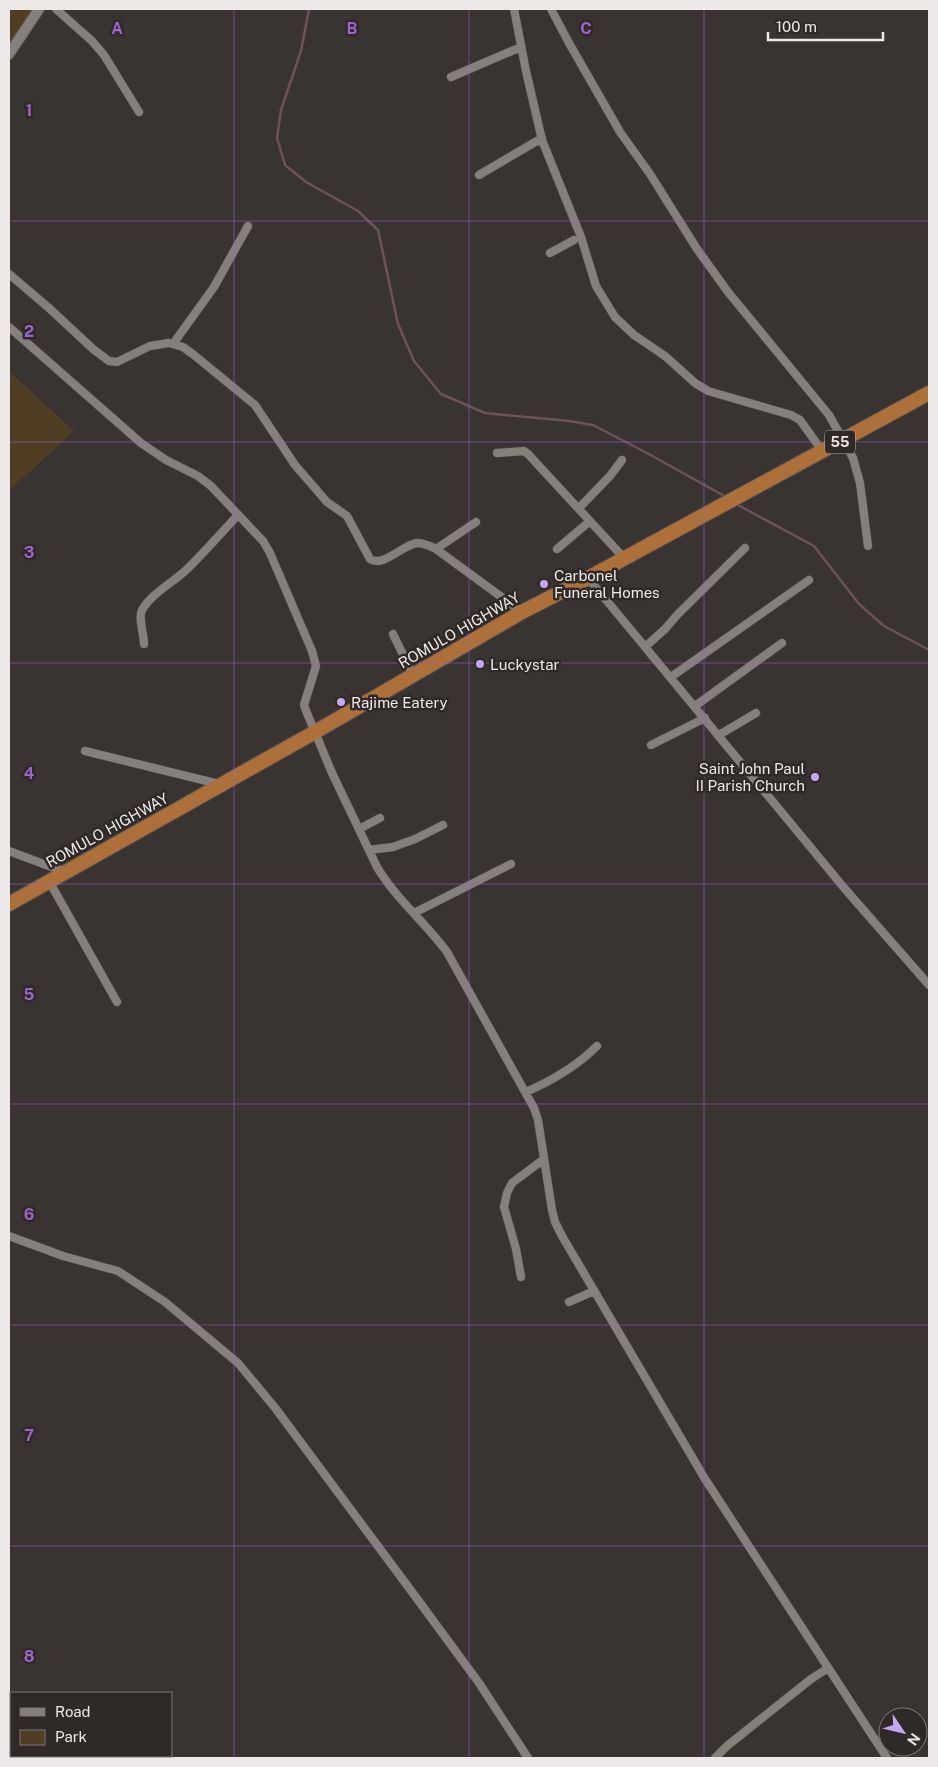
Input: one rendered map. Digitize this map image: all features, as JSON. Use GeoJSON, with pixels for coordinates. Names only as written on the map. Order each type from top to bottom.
{"type":"FeatureCollection","features":[{"type":"Feature","properties":{"kind":"highway","name":"ROMULO HIGHWAY"},"geometry":{"type":"LineString","coordinates":[[9,904],[315,732],[522,612],[823,452],[929,393]]}},
{"type":"Feature","properties":{"kind":"street"},"geometry":{"type":"LineString","coordinates":[[9,54],[39,9]]}},
{"type":"Feature","properties":{"kind":"street"},"geometry":{"type":"LineString","coordinates":[[56,9],[92,41],[104,55],[138,112]]}},
{"type":"Feature","properties":{"kind":"street"},"geometry":{"type":"LineString","coordinates":[[514,9],[542,138],[596,286],[616,317],[634,335],[665,356],[695,383],[708,391],[791,415],[800,420],[823,452]]}},
{"type":"Feature","properties":{"kind":"street"},"geometry":{"type":"LineString","coordinates":[[551,9],[568,43],[620,132],[650,174],[697,249],[728,292],[829,415],[844,440],[853,458],[860,483],[868,546]]}},
{"type":"Feature","properties":{"kind":"street"},"geometry":{"type":"LineString","coordinates":[[451,77],[522,47]]}},
{"type":"Feature","properties":{"kind":"street"},"geometry":{"type":"LineString","coordinates":[[480,176],[542,138]]}},
{"type":"Feature","properties":{"kind":"street"},"geometry":{"type":"LineString","coordinates":[[173,344],[214,287],[248,226]]}},
{"type":"Feature","properties":{"kind":"street"},"geometry":{"type":"LineString","coordinates":[[550,253],[578,238]]}},
{"type":"Feature","properties":{"kind":"street"},"geometry":{"type":"LineString","coordinates":[[9,274],[49,308],[93,350],[109,360],[117,362],[150,346],[169,343],[183,347],[194,355],[255,406],[295,465],[328,502],[346,516],[370,559],[377,562],[381,561],[411,544],[425,544],[436,549],[522,612]]}},
{"type":"Feature","properties":{"kind":"street"},"geometry":{"type":"LineString","coordinates":[[9,326],[142,443],[166,460],[198,476],[210,486],[263,541],[270,553],[312,651],[316,666],[304,705],[315,732],[359,829],[385,880],[447,952],[537,1114],[555,1222],[705,1479],[887,1758]]}},
{"type":"Feature","properties":{"kind":"street"},"geometry":{"type":"LineString","coordinates":[[497,453],[524,451],[528,454],[624,558]]}},
{"type":"Feature","properties":{"kind":"street"},"geometry":{"type":"LineString","coordinates":[[579,508],[610,476],[622,460]]}},
{"type":"Feature","properties":{"kind":"street"},"geometry":{"type":"LineString","coordinates":[[144,644],[140,616],[142,610],[187,569],[238,515]]}},
{"type":"Feature","properties":{"kind":"street"},"geometry":{"type":"LineString","coordinates":[[557,549],[590,521]]}},
{"type":"Feature","properties":{"kind":"street"},"geometry":{"type":"LineString","coordinates":[[436,549],[476,522]]}},
{"type":"Feature","properties":{"kind":"street"},"geometry":{"type":"LineString","coordinates":[[645,647],[745,548]]}},
{"type":"Feature","properties":{"kind":"street"},"geometry":{"type":"LineString","coordinates":[[588,578],[845,889],[929,985]]}},
{"type":"Feature","properties":{"kind":"street"},"geometry":{"type":"LineString","coordinates":[[671,677],[810,580]]}},
{"type":"Feature","properties":{"kind":"street"},"geometry":{"type":"LineString","coordinates":[[393,634],[413,675]]}},
{"type":"Feature","properties":{"kind":"street"},"geometry":{"type":"LineString","coordinates":[[695,706],[782,643]]}},
{"type":"Feature","properties":{"kind":"street"},"geometry":{"type":"LineString","coordinates":[[719,735],[756,713]]}},
{"type":"Feature","properties":{"kind":"street"},"geometry":{"type":"LineString","coordinates":[[651,745],[705,718]]}},
{"type":"Feature","properties":{"kind":"street"},"geometry":{"type":"LineString","coordinates":[[85,751],[221,785]]}},
{"type":"Feature","properties":{"kind":"street"},"geometry":{"type":"LineString","coordinates":[[359,829],[380,818]]}},
{"type":"Feature","properties":{"kind":"street"},"geometry":{"type":"LineString","coordinates":[[369,850],[393,848],[444,825]]}},
{"type":"Feature","properties":{"kind":"street"},"geometry":{"type":"LineString","coordinates":[[9,851],[65,872]]}},
{"type":"Feature","properties":{"kind":"street"},"geometry":{"type":"LineString","coordinates":[[414,913],[511,864]]}},
{"type":"Feature","properties":{"kind":"street"},"geometry":{"type":"LineString","coordinates":[[49,881],[117,1002]]}},
{"type":"Feature","properties":{"kind":"street"},"geometry":{"type":"LineString","coordinates":[[526,1092],[542,1085],[585,1057],[597,1046]]}},
{"type":"Feature","properties":{"kind":"street"},"geometry":{"type":"LineString","coordinates":[[521,1277],[516,1249],[504,1207],[507,1193],[512,1183],[544,1159]]}},
{"type":"Feature","properties":{"kind":"street"},"geometry":{"type":"LineString","coordinates":[[9,1236],[63,1256],[118,1271],[165,1302],[238,1363],[271,1403],[424,1607],[479,1683],[528,1758]]}},
{"type":"Feature","properties":{"kind":"street"},"geometry":{"type":"LineString","coordinates":[[569,1302],[594,1290]]}},
{"type":"Feature","properties":{"kind":"street"},"geometry":{"type":"LineString","coordinates":[[715,1758],[727,1746],[811,1679],[828,1668]]}},
{"type":"Feature","properties":{"kind":"green space"},"geometry":{"type":"Polygon","coordinates":[[[9,9],[34,9],[9,44],[9,9]]]}},
{"type":"Feature","properties":{"kind":"green space"},"geometry":{"type":"Polygon","coordinates":[[[9,371],[74,431],[9,491],[9,371]]]}},
{"type":"Feature","properties":{"kind":"waterway"},"geometry":{"type":"LineString","coordinates":[[309,9],[301,51],[281,110],[277,138],[285,165],[306,182],[358,211],[378,230],[398,324],[414,361],[441,394],[485,413],[593,425],[728,498]]}},
{"type":"Feature","properties":{"kind":"waterway"},"geometry":{"type":"LineString","coordinates":[[736,504],[814,546],[859,604],[884,626],[929,650]]}},
{"type":"Feature","properties":{"kind":"place","name":"Carbonel Funeral Homes"},"geometry":{"type":"Point","coordinates":[544,584]}},
{"type":"Feature","properties":{"kind":"place","name":"Luckystar"},"geometry":{"type":"Point","coordinates":[480,664]}},
{"type":"Feature","properties":{"kind":"place","name":"Rajime Eatery"},"geometry":{"type":"Point","coordinates":[341,702]}},
{"type":"Feature","properties":{"kind":"place","name":"Saint John Paul II Parish Church"},"geometry":{"type":"Point","coordinates":[815,777]}}]}
